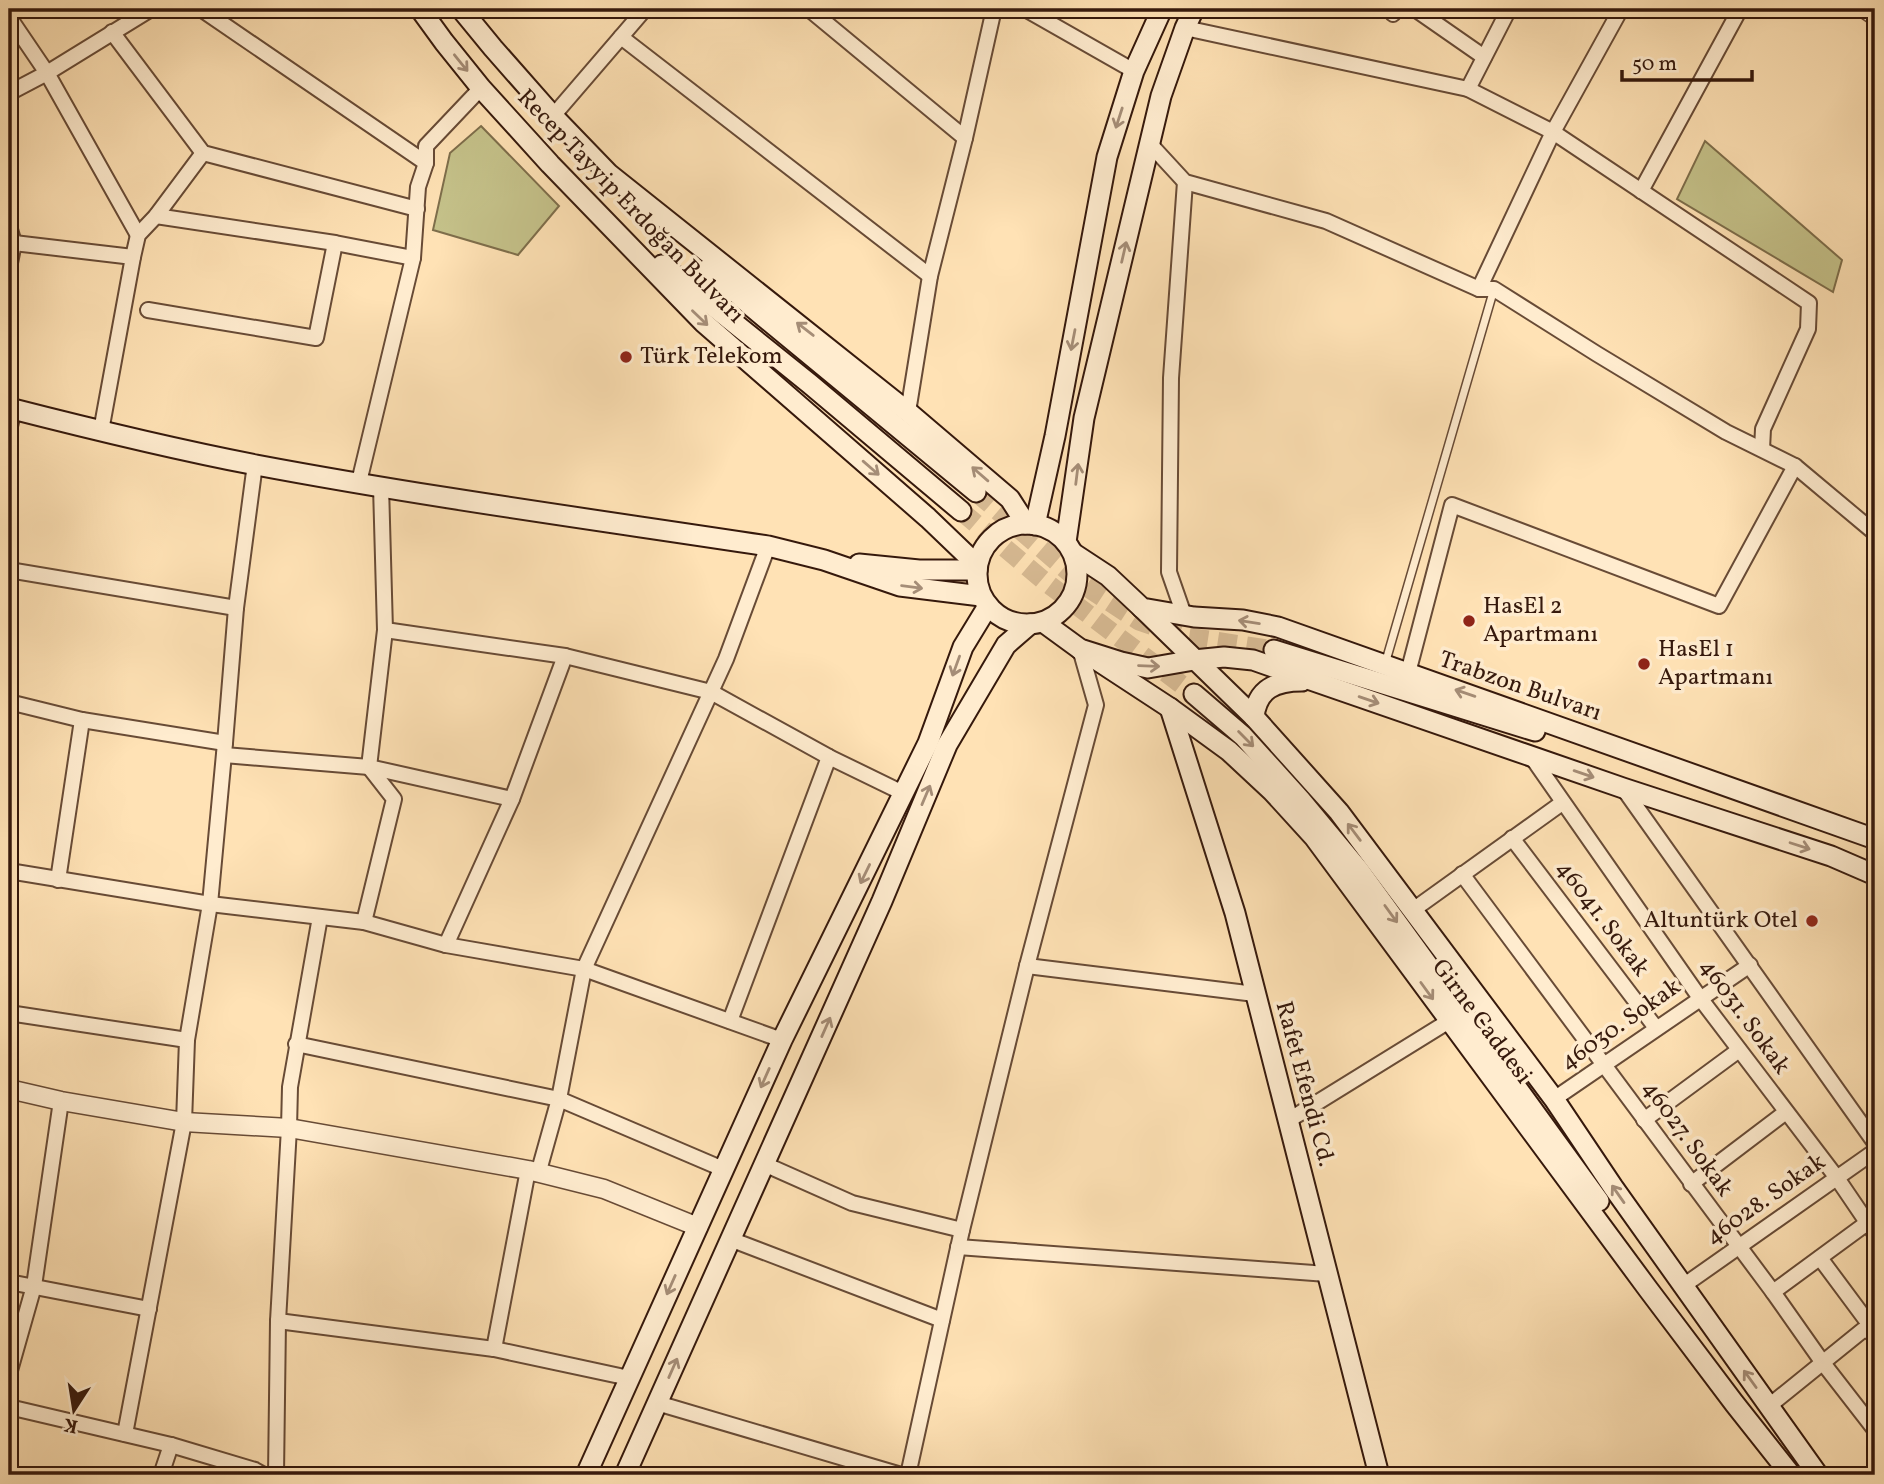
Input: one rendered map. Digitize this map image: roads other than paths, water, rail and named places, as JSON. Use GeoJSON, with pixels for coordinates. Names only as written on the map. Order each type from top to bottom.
{"type":"FeatureCollection","features":[{"type":"Feature","properties":{"kind":"main road","name":"Recep Tayyip Erdoğan Bulvarı"},"geometry":{"type":"LineString","coordinates":[[419,9],[481,88],[550,164],[703,322],[928,518],[977,567]]}},
{"type":"Feature","properties":{"kind":"main road","name":"Recep Tayyip Erdoğan Bulvarı"},"geometry":{"type":"LineString","coordinates":[[461,9],[553,116],[610,174],[908,412],[1010,499],[1030,524]]}},
{"type":"Feature","properties":{"kind":"main road"},"geometry":{"type":"LineString","coordinates":[[1030,524],[1055,436],[1107,157],[1134,71],[1162,9]]}},
{"type":"Feature","properties":{"kind":"main road"},"geometry":{"type":"LineString","coordinates":[[625,1475],[882,901],[947,746],[1006,645],[1036,623],[1056,615],[1074,594],[1077,567],[1070,548],[1084,418],[1161,96],[1194,9]]}},
{"type":"Feature","properties":{"kind":"main road"},"geometry":{"type":"LineString","coordinates":[[550,164],[639,246],[961,510]]}},
{"type":"Feature","properties":{"kind":"main road"},"geometry":{"type":"LineString","coordinates":[[610,174],[753,309],[976,492]]}},
{"type":"Feature","properties":{"kind":"main road"},"geometry":{"type":"LineString","coordinates":[[12,409],[255,464],[768,546],[824,560],[900,586],[985,601]]}},
{"type":"Feature","properties":{"kind":"main road"},"geometry":{"type":"LineString","coordinates":[[1254,717],[1194,660],[1108,576],[1070,548],[1055,532],[1042,526],[1014,525],[1001,531],[982,551],[977,567],[978,584],[985,601],[996,614],[1018,624],[1036,623],[1080,649],[1148,668],[1194,660],[1224,657],[1253,660],[1623,788],[1831,856],[1875,875]]}},
{"type":"Feature","properties":{"kind":"main road"},"geometry":{"type":"LineString","coordinates":[[824,560],[919,570],[977,567]]}},
{"type":"Feature","properties":{"kind":"main road"},"geometry":{"type":"LineString","coordinates":[[586,1475],[782,1040],[928,743],[963,648],[985,601]]}},
{"type":"Feature","properties":{"kind":"main road","name":"Trabzon Bulvarı"},"geometry":{"type":"LineString","coordinates":[[1142,608],[1278,627],[1875,839]]}},
{"type":"Feature","properties":{"kind":"main road","name":"Girne Caddesi"},"geometry":{"type":"LineString","coordinates":[[1080,649],[1170,708],[1229,751],[1272,791],[1314,837],[1734,1404],[1791,1475]]}},
{"type":"Feature","properties":{"kind":"main road"},"geometry":{"type":"LineString","coordinates":[[1274,650],[1774,802]]}},
{"type":"Feature","properties":{"kind":"main road"},"geometry":{"type":"LineString","coordinates":[[1254,717],[1256,702],[1266,690],[1279,683],[1312,681]]}},
{"type":"Feature","properties":{"kind":"main road","name":"Girne Caddesi"},"geometry":{"type":"LineString","coordinates":[[1195,694],[1243,736],[1359,870],[1731,1385],[1806,1475]]}},
{"type":"Feature","properties":{"kind":"main road","name":"Rafet Efendi Cd."},"geometry":{"type":"LineString","coordinates":[[1170,708],[1235,912],[1379,1475]]}},
{"type":"Feature","properties":{"kind":"main road","name":"Girne Caddesi"},"geometry":{"type":"LineString","coordinates":[[1254,717],[1339,812],[1553,1098],[1818,1475]]}},
{"type":"Feature","properties":{"kind":"street"},"geometry":{"type":"LineString","coordinates":[[9,93],[47,73],[151,9]]}},
{"type":"Feature","properties":{"kind":"street"},"geometry":{"type":"LineString","coordinates":[[201,9],[426,163]]}},
{"type":"Feature","properties":{"kind":"street"},"geometry":{"type":"LineString","coordinates":[[553,116],[645,9]]}},
{"type":"Feature","properties":{"kind":"street"},"geometry":{"type":"LineString","coordinates":[[809,9],[965,138]]}},
{"type":"Feature","properties":{"kind":"street"},"geometry":{"type":"LineString","coordinates":[[908,412],[930,276],[994,9]]}},
{"type":"Feature","properties":{"kind":"street"},"geometry":{"type":"LineString","coordinates":[[1024,9],[1134,71]]}},
{"type":"Feature","properties":{"kind":"street"},"geometry":{"type":"LineString","coordinates":[[1415,9],[1484,57]]}},
{"type":"Feature","properties":{"kind":"street"},"geometry":{"type":"LineString","coordinates":[[1468,89],[1509,9]]}},
{"type":"Feature","properties":{"kind":"street"},"geometry":{"type":"LineString","coordinates":[[1479,289],[1553,132],[1621,9]]}},
{"type":"Feature","properties":{"kind":"street"},"geometry":{"type":"LineString","coordinates":[[1641,191],[1740,9]]}},
{"type":"Feature","properties":{"kind":"street"},"geometry":{"type":"LineString","coordinates":[[1865,9],[1875,16]]}},
{"type":"Feature","properties":{"kind":"street"},"geometry":{"type":"LineString","coordinates":[[9,17],[47,73],[138,235]]}},
{"type":"Feature","properties":{"kind":"street"},"geometry":{"type":"LineString","coordinates":[[1185,28],[1468,89],[1553,132],[1809,303],[1808,329],[1763,429],[1762,449]]}},
{"type":"Feature","properties":{"kind":"street"},"geometry":{"type":"LineString","coordinates":[[112,32],[203,153],[417,209]]}},
{"type":"Feature","properties":{"kind":"street"},"geometry":{"type":"LineString","coordinates":[[621,37],[930,276]]}},
{"type":"Feature","properties":{"kind":"street"},"geometry":{"type":"LineString","coordinates":[[359,482],[413,258],[418,187],[426,163],[426,146],[481,88]]}},
{"type":"Feature","properties":{"kind":"street"},"geometry":{"type":"LineString","coordinates":[[1150,144],[1185,182],[1326,221],[1479,289],[1494,289],[1703,418],[1795,467],[1875,533]]}},
{"type":"Feature","properties":{"kind":"street"},"geometry":{"type":"LineString","coordinates":[[101,431],[138,235],[156,216],[203,153]]}},
{"type":"Feature","properties":{"kind":"street"},"geometry":{"type":"LineString","coordinates":[[1184,615],[1169,572],[1171,378],[1185,182]]}},
{"type":"Feature","properties":{"kind":"street"},"geometry":{"type":"LineString","coordinates":[[156,216],[335,243],[413,258]]}},
{"type":"Feature","properties":{"kind":"street"},"geometry":{"type":"LineString","coordinates":[[9,226],[14,243],[9,268]]}},
{"type":"Feature","properties":{"kind":"street"},"geometry":{"type":"LineString","coordinates":[[14,243],[133,257]]}},
{"type":"Feature","properties":{"kind":"street"},"geometry":{"type":"LineString","coordinates":[[148,310],[316,338],[335,243]]}},
{"type":"Feature","properties":{"kind":"street"},"geometry":{"type":"LineString","coordinates":[[9,429],[12,409]]}},
{"type":"Feature","properties":{"kind":"street"},"geometry":{"type":"LineString","coordinates":[[125,1434],[184,1122],[187,1040],[210,904],[236,608],[255,464]]}},
{"type":"Feature","properties":{"kind":"street"},"geometry":{"type":"LineString","coordinates":[[1408,673],[1452,505],[1719,606],[1795,467]]}},
{"type":"Feature","properties":{"kind":"street"},"geometry":{"type":"LineString","coordinates":[[364,922],[394,799],[369,767],[385,630],[381,486]]}},
{"type":"Feature","properties":{"kind":"street"},"geometry":{"type":"LineString","coordinates":[[494,1349],[533,1172],[559,1099],[584,968],[726,659],[768,546]]}},
{"type":"Feature","properties":{"kind":"street"},"geometry":{"type":"LineString","coordinates":[[9,570],[236,608]]}},
{"type":"Feature","properties":{"kind":"street"},"geometry":{"type":"LineString","coordinates":[[385,630],[565,656],[711,692],[830,757],[903,793]]}},
{"type":"Feature","properties":{"kind":"street"},"geometry":{"type":"LineString","coordinates":[[908,1475],[962,1230],[1027,966],[1096,705],[1080,649]]}},
{"type":"Feature","properties":{"kind":"street"},"geometry":{"type":"LineString","coordinates":[[446,945],[512,799],[565,656]]}},
{"type":"Feature","properties":{"kind":"street"},"geometry":{"type":"LineString","coordinates":[[9,702],[225,749],[369,767],[512,799]]}},
{"type":"Feature","properties":{"kind":"street"},"geometry":{"type":"LineString","coordinates":[[58,880],[82,720]]}},
{"type":"Feature","properties":{"kind":"street","name":"46031. Sokak"},"geometry":{"type":"LineString","coordinates":[[1531,756],[1700,998],[1837,1178],[1871,1228]]}},
{"type":"Feature","properties":{"kind":"street"},"geometry":{"type":"LineString","coordinates":[[730,1021],[830,757]]}},
{"type":"Feature","properties":{"kind":"street"},"geometry":{"type":"LineString","coordinates":[[1623,788],[1875,1143]]}},
{"type":"Feature","properties":{"kind":"street"},"geometry":{"type":"LineString","coordinates":[[1413,910],[1562,803]]}},
{"type":"Feature","properties":{"kind":"street","name":"46041. Sokak"},"geometry":{"type":"LineString","coordinates":[[1512,838],[1656,1028]]}},
{"type":"Feature","properties":{"kind":"street"},"geometry":{"type":"LineString","coordinates":[[9,871],[210,904],[364,922],[446,945],[584,968],[782,1040]]}},
{"type":"Feature","properties":{"kind":"street","name":"46027. Sokak"},"geometry":{"type":"LineString","coordinates":[[1462,874],[1875,1430]]}},
{"type":"Feature","properties":{"kind":"street"},"geometry":{"type":"LineString","coordinates":[[276,1475],[278,1321],[290,1087],[320,917]]}},
{"type":"Feature","properties":{"kind":"street","name":"46030. Sokak"},"geometry":{"type":"LineString","coordinates":[[1553,1098],[1750,965]]}},
{"type":"Feature","properties":{"kind":"street"},"geometry":{"type":"LineString","coordinates":[[1027,966],[1255,994]]}},
{"type":"Feature","properties":{"kind":"street"},"geometry":{"type":"LineString","coordinates":[[9,1013],[187,1040]]}},
{"type":"Feature","properties":{"kind":"street"},"geometry":{"type":"LineString","coordinates":[[1289,1120],[1449,1021]]}},
{"type":"Feature","properties":{"kind":"street"},"geometry":{"type":"LineString","coordinates":[[296,1044],[559,1099],[723,1169]]}},
{"type":"Feature","properties":{"kind":"street"},"geometry":{"type":"LineString","coordinates":[[1644,1119],[1739,1050]]}},
{"type":"Feature","properties":{"kind":"street"},"geometry":{"type":"LineString","coordinates":[[9,1089],[61,1101],[184,1122],[289,1128],[533,1172],[604,1189],[698,1227]]}},
{"type":"Feature","properties":{"kind":"street"},"geometry":{"type":"LineString","coordinates":[[9,1374],[34,1286],[61,1101]]}},
{"type":"Feature","properties":{"kind":"street"},"geometry":{"type":"LineString","coordinates":[[1691,1184],[1786,1112]]}},
{"type":"Feature","properties":{"kind":"street","name":"46028. Sokak"},"geometry":{"type":"LineString","coordinates":[[1683,1286],[1875,1151]]}},
{"type":"Feature","properties":{"kind":"street"},"geometry":{"type":"LineString","coordinates":[[764,1164],[852,1203],[962,1230]]}},
{"type":"Feature","properties":{"kind":"street"},"geometry":{"type":"LineString","coordinates":[[1773,1292],[1820,1258],[1871,1228]]}},
{"type":"Feature","properties":{"kind":"street"},"geometry":{"type":"LineString","coordinates":[[730,1239],[942,1320]]}},
{"type":"Feature","properties":{"kind":"street"},"geometry":{"type":"LineString","coordinates":[[958,1247],[1327,1274]]}},
{"type":"Feature","properties":{"kind":"street"},"geometry":{"type":"LineString","coordinates":[[1820,1258],[1875,1334]]}},
{"type":"Feature","properties":{"kind":"street"},"geometry":{"type":"LineString","coordinates":[[9,1282],[149,1309]]}},
{"type":"Feature","properties":{"kind":"street"},"geometry":{"type":"LineString","coordinates":[[278,1321],[494,1349],[629,1378]]}},
{"type":"Feature","properties":{"kind":"street"},"geometry":{"type":"LineString","coordinates":[[1769,1406],[1863,1330],[1875,1334]]}},
{"type":"Feature","properties":{"kind":"street"},"geometry":{"type":"LineString","coordinates":[[657,1403],[901,1475]]}},
{"type":"Feature","properties":{"kind":"street"},"geometry":{"type":"LineString","coordinates":[[9,1407],[171,1445],[258,1473]]}},
{"type":"Feature","properties":{"kind":"street"},"geometry":{"type":"LineString","coordinates":[[161,1475],[171,1445]]}},
{"type":"Feature","properties":{"kind":"lane"},"geometry":{"type":"LineString","coordinates":[[1385,665],[1494,289]]}},
{"type":"Feature","properties":{"kind":"tunnel"},"geometry":{"type":"LineString","coordinates":[[976,492],[1085,586],[1139,621],[1182,636],[1274,650]]}},
{"type":"Feature","properties":{"kind":"tunnel"},"geometry":{"type":"LineString","coordinates":[[961,511],[1043,580],[1194,694]]}},
{"type":"Feature","properties":{"kind":"place","name":"Türk Telekom"},"geometry":{"type":"Point","coordinates":[626,357]}},
{"type":"Feature","properties":{"kind":"place","name":"HasEl 2 Apartmanı"},"geometry":{"type":"Point","coordinates":[1469,621]}},
{"type":"Feature","properties":{"kind":"place","name":"HasEl 1 Apartmanı"},"geometry":{"type":"Point","coordinates":[1644,664]}},
{"type":"Feature","properties":{"kind":"place","name":"Altuntürk Otel"},"geometry":{"type":"Point","coordinates":[1812,921]}}]}
